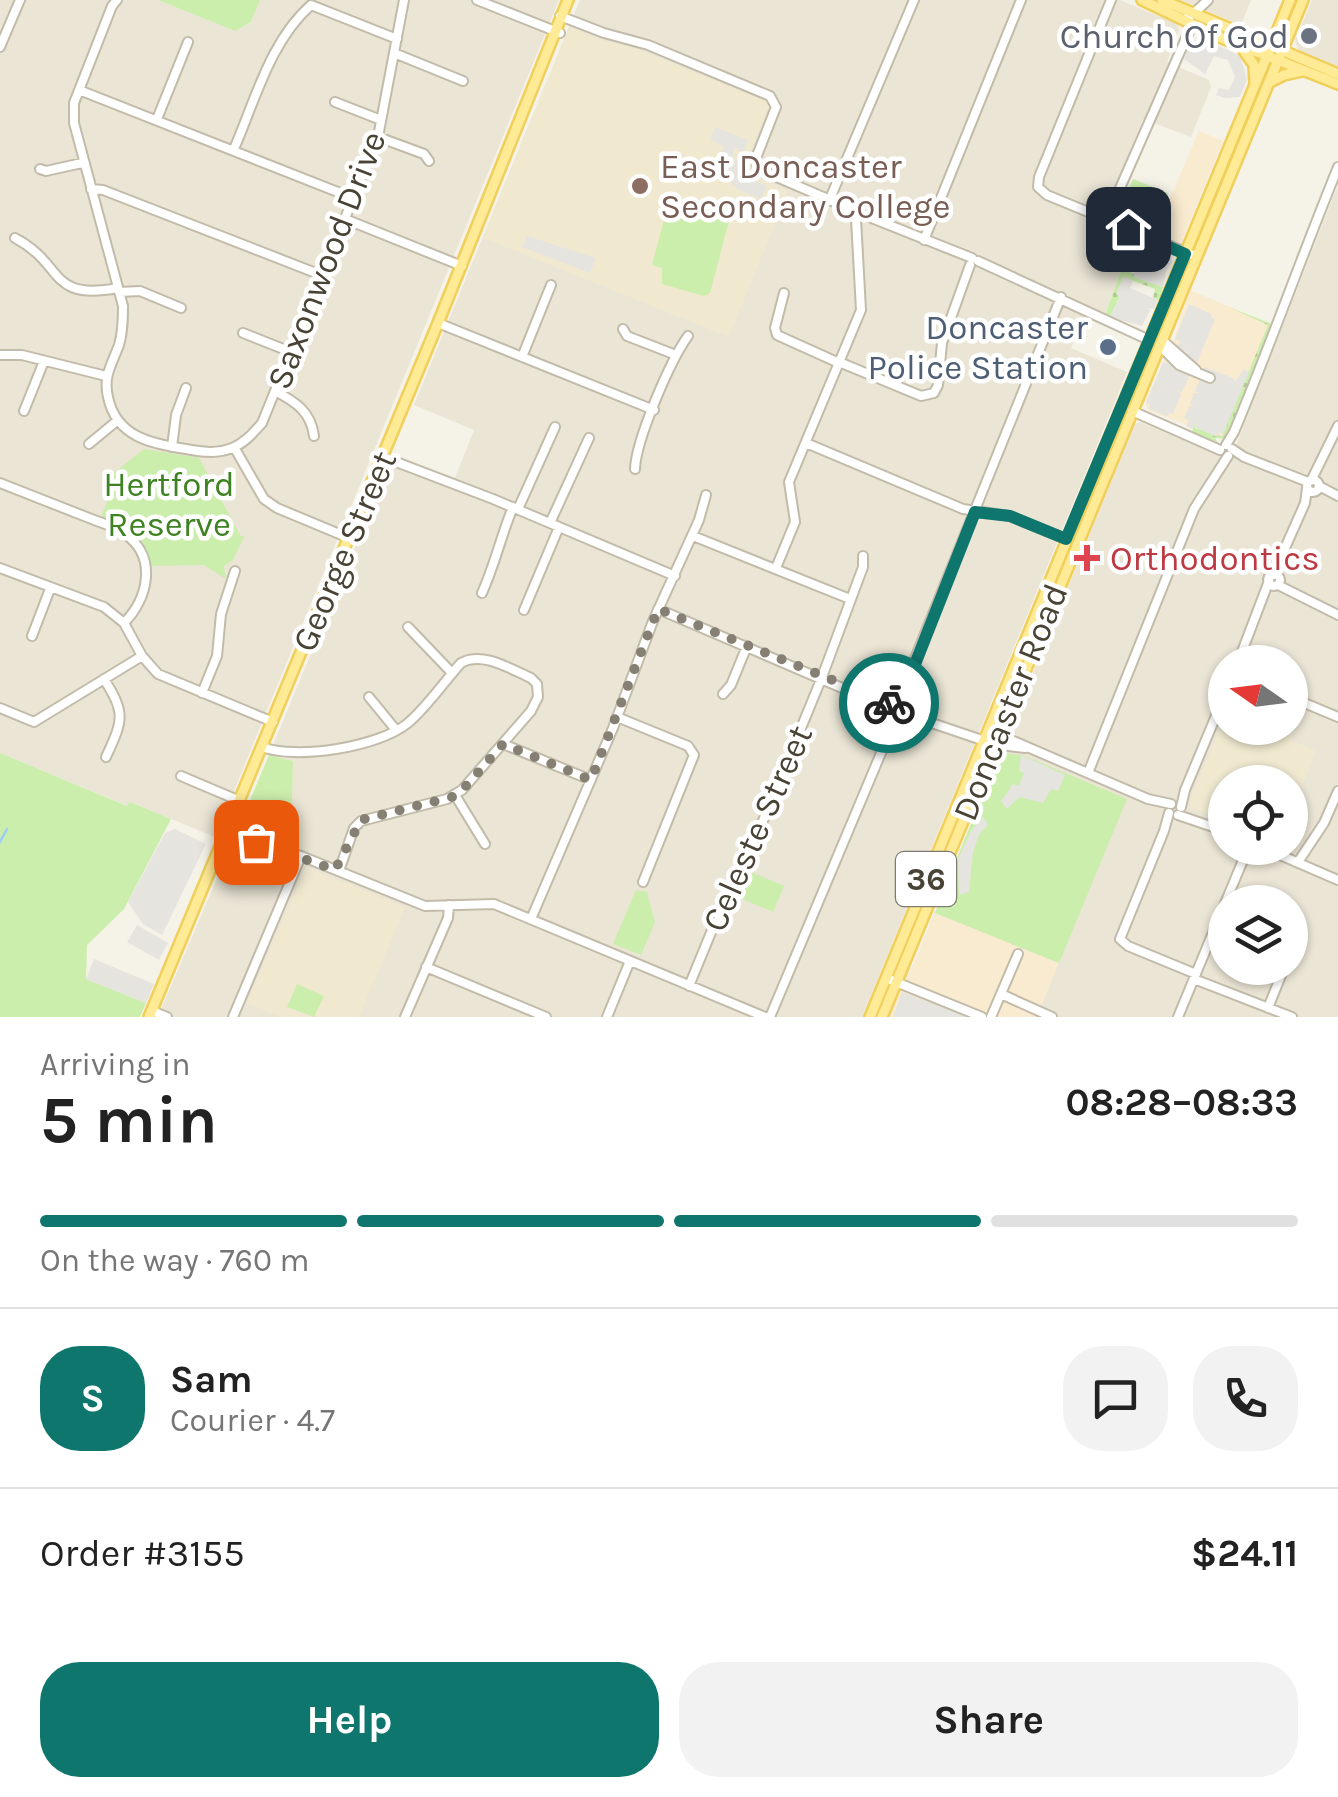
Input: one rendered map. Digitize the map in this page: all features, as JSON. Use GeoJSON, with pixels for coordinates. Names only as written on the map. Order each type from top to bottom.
{"type":"FeatureCollection","features":[{"type":"Feature","properties":{"kind":"main road","name":"George Street"},"geometry":{"type":"LineString","coordinates":[[150,1014],[570,0]]}},
{"type":"Feature","properties":{"kind":"main road"},"geometry":{"type":"LineString","coordinates":[[1142,0],[1275,54],[1338,74]]}},
{"type":"Feature","properties":{"kind":"main road"},"geometry":{"type":"LineString","coordinates":[[1162,0],[1188,17],[1209,20],[1240,39],[1254,66],[1254,91]]}},
{"type":"Feature","properties":{"kind":"main road","name":"Doncaster Road"},"geometry":{"type":"LineString","coordinates":[[990,741],[1145,339],[1268,84],[1280,25],[1290,0]]}},
{"type":"Feature","properties":{"kind":"main road","name":"Doncaster Road"},"geometry":{"type":"LineString","coordinates":[[870,1017],[891,980],[1161,343],[1189,254],[1254,91],[1303,0]]}},
{"type":"Feature","properties":{"kind":"main road"},"geometry":{"type":"LineString","coordinates":[[1240,39],[1265,34],[1280,25]]}},
{"type":"Feature","properties":{"kind":"main road"},"geometry":{"type":"LineString","coordinates":[[1275,54],[1338,84]]}},
{"type":"Feature","properties":{"kind":"main road"},"geometry":{"type":"LineString","coordinates":[[1268,84],[1284,75],[1305,71]]}},
{"type":"Feature","properties":{"kind":"main road"},"geometry":{"type":"LineString","coordinates":[[1145,339],[1161,343]]}},
{"type":"Feature","properties":{"kind":"main road","name":"Doncaster Road"},"geometry":{"type":"LineString","coordinates":[[882,1017],[891,980]]}},
{"type":"Feature","properties":{"kind":"street"},"geometry":{"type":"LineString","coordinates":[[0,47],[20,0]]}},
{"type":"Feature","properties":{"kind":"street"},"geometry":{"type":"LineString","coordinates":[[118,0],[112,6],[74,104],[82,162],[119,290],[124,323],[106,376],[106,393],[118,420],[136,438],[208,452],[234,448],[264,499],[349,538]]}},
{"type":"Feature","properties":{"kind":"street","name":"Saxonwood Drive"},"geometry":{"type":"LineString","coordinates":[[234,448],[262,423],[378,137],[404,0]]}},
{"type":"Feature","properties":{"kind":"street"},"geometry":{"type":"LineString","coordinates":[[477,0],[556,31]]}},
{"type":"Feature","properties":{"kind":"street"},"geometry":{"type":"LineString","coordinates":[[836,204],[840,182],[914,0]]}},
{"type":"Feature","properties":{"kind":"street"},"geometry":{"type":"LineString","coordinates":[[922,240],[1021,0]]}},
{"type":"Feature","properties":{"kind":"street"},"geometry":{"type":"LineString","coordinates":[[1108,221],[1182,42],[1188,17],[1208,0]]}},
{"type":"Feature","properties":{"kind":"street"},"geometry":{"type":"LineString","coordinates":[[1208,0],[1209,20]]}},
{"type":"Feature","properties":{"kind":"street"},"geometry":{"type":"LineString","coordinates":[[1111,2],[1037,183],[1044,194],[1189,254]]}},
{"type":"Feature","properties":{"kind":"street"},"geometry":{"type":"LineString","coordinates":[[234,149],[277,48],[290,26],[311,4],[397,40]]}},
{"type":"Feature","properties":{"kind":"street"},"geometry":{"type":"LineString","coordinates":[[564,17],[639,42],[656,53],[772,98],[776,107],[756,158],[756,167],[765,174],[859,217],[1063,298],[1099,320],[1145,339]]}},
{"type":"Feature","properties":{"kind":"street"},"geometry":{"type":"LineString","coordinates":[[157,119],[188,42]]}},
{"type":"Feature","properties":{"kind":"street"},"geometry":{"type":"LineString","coordinates":[[394,54],[463,81]]}},
{"type":"Feature","properties":{"kind":"street"},"geometry":{"type":"LineString","coordinates":[[79,90],[353,198]]}},
{"type":"Feature","properties":{"kind":"street"},"geometry":{"type":"LineString","coordinates":[[335,102],[381,120]]}},
{"type":"Feature","properties":{"kind":"street"},"geometry":{"type":"LineString","coordinates":[[378,137],[424,154],[429,161]]}},
{"type":"Feature","properties":{"kind":"street"},"geometry":{"type":"LineString","coordinates":[[40,170],[82,162]]}},
{"type":"Feature","properties":{"kind":"street"},"geometry":{"type":"LineString","coordinates":[[1086,772],[1194,508],[1234,432],[1338,167]]}},
{"type":"Feature","properties":{"kind":"street"},"geometry":{"type":"LineString","coordinates":[[91,189],[103,190],[321,275]]}},
{"type":"Feature","properties":{"kind":"street"},"geometry":{"type":"LineString","coordinates":[[776,568],[794,526],[790,482],[861,310],[859,217]]}},
{"type":"Feature","properties":{"kind":"street"},"geometry":{"type":"LineString","coordinates":[[345,219],[462,266]]}},
{"type":"Feature","properties":{"kind":"street"},"geometry":{"type":"LineString","coordinates":[[15,238],[33,248],[64,286],[90,294],[140,291],[182,308]]}},
{"type":"Feature","properties":{"kind":"street"},"geometry":{"type":"LineString","coordinates":[[784,293],[776,335],[921,396],[931,395],[937,388],[942,343],[973,264]]}},
{"type":"Feature","properties":{"kind":"street"},"geometry":{"type":"LineString","coordinates":[[522,357],[551,285]]}},
{"type":"Feature","properties":{"kind":"street"},"geometry":{"type":"LineString","coordinates":[[226,834],[301,856],[425,906],[492,904],[770,1017],[1063,298]]}},
{"type":"Feature","properties":{"kind":"street"},"geometry":{"type":"LineString","coordinates":[[438,323],[654,410]]}},
{"type":"Feature","properties":{"kind":"street"},"geometry":{"type":"LineString","coordinates":[[622,329],[627,336],[676,355]]}},
{"type":"Feature","properties":{"kind":"street"},"geometry":{"type":"LineString","coordinates":[[243,333],[290,352]]}},
{"type":"Feature","properties":{"kind":"street"},"geometry":{"type":"LineString","coordinates":[[635,470],[637,452],[676,355],[688,336]]}},
{"type":"Feature","properties":{"kind":"street"},"geometry":{"type":"LineString","coordinates":[[1161,343],[1210,378]]}},
{"type":"Feature","properties":{"kind":"street"},"geometry":{"type":"LineString","coordinates":[[0,356],[22,355],[106,376]]}},
{"type":"Feature","properties":{"kind":"street"},"geometry":{"type":"LineString","coordinates":[[24,411],[44,361]]}},
{"type":"Feature","properties":{"kind":"street"},"geometry":{"type":"LineString","coordinates":[[172,447],[176,415],[186,388]]}},
{"type":"Feature","properties":{"kind":"street"},"geometry":{"type":"LineString","coordinates":[[275,391],[305,411],[314,436]]}},
{"type":"Feature","properties":{"kind":"street"},"geometry":{"type":"LineString","coordinates":[[1132,411],[1338,496]]}},
{"type":"Feature","properties":{"kind":"street"},"geometry":{"type":"LineString","coordinates":[[90,444],[118,420]]}},
{"type":"Feature","properties":{"kind":"street"},"geometry":{"type":"LineString","coordinates":[[482,593],[498,556],[499,540],[555,426]]}},
{"type":"Feature","properties":{"kind":"street"},"geometry":{"type":"LineString","coordinates":[[1245,645],[1276,581],[1311,485],[1338,426]]}},
{"type":"Feature","properties":{"kind":"street"},"geometry":{"type":"LineString","coordinates":[[524,610],[588,438]]}},
{"type":"Feature","properties":{"kind":"street"},"geometry":{"type":"LineString","coordinates":[[806,443],[975,512],[1010,516],[1066,539]]}},
{"type":"Feature","properties":{"kind":"street"},"geometry":{"type":"LineString","coordinates":[[383,456],[676,574]]}},
{"type":"Feature","properties":{"kind":"street"},"geometry":{"type":"LineString","coordinates":[[0,483],[116,528],[134,542],[147,573],[139,606],[124,623]]}},
{"type":"Feature","properties":{"kind":"street"},"geometry":{"type":"LineString","coordinates":[[533,920],[658,609],[694,534],[706,494]]}},
{"type":"Feature","properties":{"kind":"street"},"geometry":{"type":"LineString","coordinates":[[694,534],[850,599]]}},
{"type":"Feature","properties":{"kind":"street","name":"Celeste Street"},"geometry":{"type":"LineString","coordinates":[[690,986],[822,677],[863,569],[863,556]]}},
{"type":"Feature","properties":{"kind":"street"},"geometry":{"type":"LineString","coordinates":[[0,568],[104,608],[124,623],[142,656],[158,674],[273,722]]}},
{"type":"Feature","properties":{"kind":"street"},"geometry":{"type":"LineString","coordinates":[[202,693],[217,656],[221,614],[236,571]]}},
{"type":"Feature","properties":{"kind":"street"},"geometry":{"type":"LineString","coordinates":[[1276,581],[1338,615]]}},
{"type":"Feature","properties":{"kind":"street"},"geometry":{"type":"LineString","coordinates":[[32,636],[50,589]]}},
{"type":"Feature","properties":{"kind":"street"},"geometry":{"type":"LineString","coordinates":[[658,609],[918,717],[990,741],[1030,749],[1208,824]]}},
{"type":"Feature","properties":{"kind":"street"},"geometry":{"type":"LineString","coordinates":[[408,627],[452,673]]}},
{"type":"Feature","properties":{"kind":"street"},"geometry":{"type":"LineString","coordinates":[[723,694],[732,685],[747,646]]}},
{"type":"Feature","properties":{"kind":"street"},"geometry":{"type":"LineString","coordinates":[[0,708],[34,722],[142,656]]}},
{"type":"Feature","properties":{"kind":"street"},"geometry":{"type":"LineString","coordinates":[[263,745],[280,752],[315,753],[396,730],[410,721],[466,660],[478,658],[536,681],[539,693],[534,706],[455,795],[361,820],[337,871]]}},
{"type":"Feature","properties":{"kind":"street"},"geometry":{"type":"LineString","coordinates":[[104,678],[122,712],[106,757]]}},
{"type":"Feature","properties":{"kind":"street"},"geometry":{"type":"LineString","coordinates":[[369,697],[396,730]]}},
{"type":"Feature","properties":{"kind":"street"},"geometry":{"type":"LineString","coordinates":[[1308,705],[1338,718]]}},
{"type":"Feature","properties":{"kind":"street"},"geometry":{"type":"LineString","coordinates":[[617,717],[688,746],[694,755],[643,882]]}},
{"type":"Feature","properties":{"kind":"street"},"geometry":{"type":"LineString","coordinates":[[1208,735],[1120,940],[1292,1017]]}},
{"type":"Feature","properties":{"kind":"street"},"geometry":{"type":"LineString","coordinates":[[503,744],[591,780]]}},
{"type":"Feature","properties":{"kind":"street"},"geometry":{"type":"LineString","coordinates":[[182,776],[240,801]]}},
{"type":"Feature","properties":{"kind":"street"},"geometry":{"type":"LineString","coordinates":[[1308,847],[1338,791]]}},
{"type":"Feature","properties":{"kind":"street"},"geometry":{"type":"LineString","coordinates":[[455,795],[484,844]]}},
{"type":"Feature","properties":{"kind":"street"},"geometry":{"type":"LineString","coordinates":[[233,1017],[301,856]]}},
{"type":"Feature","properties":{"kind":"street"},"geometry":{"type":"LineString","coordinates":[[1178,1017],[1239,865]]}},
{"type":"Feature","properties":{"kind":"street"},"geometry":{"type":"LineString","coordinates":[[1305,865],[1338,880]]}},
{"type":"Feature","properties":{"kind":"street"},"geometry":{"type":"LineString","coordinates":[[405,1017],[442,929],[446,906]]}},
{"type":"Feature","properties":{"kind":"street"},"geometry":{"type":"LineString","coordinates":[[991,1017],[1018,954]]}},
{"type":"Feature","properties":{"kind":"street"},"geometry":{"type":"LineString","coordinates":[[607,1017],[630,961]]}},
{"type":"Feature","properties":{"kind":"street"},"geometry":{"type":"LineString","coordinates":[[426,967],[546,1017]]}},
{"type":"Feature","properties":{"kind":"street"},"geometry":{"type":"LineString","coordinates":[[891,980],[982,1017]]}},
{"type":"Feature","properties":{"kind":"street"},"geometry":{"type":"LineString","coordinates":[[1268,1008],[1277,985]]}},
{"type":"Feature","properties":{"kind":"street"},"geometry":{"type":"LineString","coordinates":[[1001,994],[1052,1017]]}},
{"type":"Feature","properties":{"kind":"street"},"geometry":{"type":"LineString","coordinates":[[150,1014],[167,1017]]}},
{"type":"Feature","properties":{"kind":"shaded area"},"geometry":{"type":"Polygon","coordinates":[[[0,0],[158,0],[235,31],[251,22],[260,0],[559,0],[215,837],[0,753],[0,0]]]}},
{"type":"Feature","properties":{"kind":"shaded area"},"geometry":{"type":"Polygon","coordinates":[[[580,0],[1120,0],[1177,24],[1179,30],[1167,62],[1209,80],[1211,87],[1191,137],[1143,119],[1100,224],[1133,238],[1105,314],[1088,306],[1071,348],[1127,372],[862,1017],[158,1017],[240,824],[242,828],[277,838],[292,803],[293,761],[269,755],[395,451],[396,455],[455,478],[474,430],[414,405],[580,0]]]}},
{"type":"Feature","properties":{"kind":"shaded area"},"geometry":{"type":"Polygon","coordinates":[[[1182,0],[1251,0],[1241,25],[1182,0]]]}},
{"type":"Feature","properties":{"kind":"shaded area"},"geometry":{"type":"Polygon","coordinates":[[[1312,0],[1338,0],[1338,67],[1299,51],[1295,41],[1312,0]]]}},
{"type":"Feature","properties":{"kind":"shaded area","name":"East Doncaster Secondary College"},"geometry":{"type":"Polygon","coordinates":[[[573,28],[632,47],[768,102],[749,155],[749,169],[755,177],[788,191],[729,337],[483,238],[568,30],[573,28]]]}},
{"type":"Feature","properties":{"kind":"shaded area"},"geometry":{"type":"Polygon","coordinates":[[[1198,36],[1240,56],[1247,79],[1240,97],[1216,95],[1219,88],[1229,90],[1235,77],[1228,60],[1214,56],[1205,74],[1184,59],[1192,39],[1196,41],[1198,36]]]}},
{"type":"Feature","properties":{"kind":"shaded area"},"geometry":{"type":"Polygon","coordinates":[[[715,127],[748,140],[743,153],[735,147],[732,159],[736,158],[745,177],[767,186],[761,199],[730,182],[722,162],[727,160],[721,153],[724,146],[710,140],[715,127]]]}},
{"type":"Feature","properties":{"kind":"shaded area"},"geometry":{"type":"Polygon","coordinates":[[[1199,131],[1223,141],[1181,243],[1155,233],[1199,131]]]}},
{"type":"Feature","properties":{"kind":"shaded area"},"geometry":{"type":"Polygon","coordinates":[[[1338,185],[1338,1017],[886,1017],[904,971],[912,968],[1135,424],[1140,422],[1230,460],[1338,185]]]}},
{"type":"Feature","properties":{"kind":"shaded area"},"geometry":{"type":"Polygon","coordinates":[[[527,236],[596,258],[590,273],[522,247],[527,236]]]}},
{"type":"Feature","properties":{"kind":"shaded area"},"geometry":{"type":"Polygon","coordinates":[[[1134,242],[1156,250],[1155,254],[1167,252],[1173,262],[1166,271],[1163,287],[1133,277],[1142,256],[1131,251],[1134,242]]]}},
{"type":"Feature","properties":{"kind":"shaded area"},"geometry":{"type":"Polygon","coordinates":[[[1123,276],[1133,281],[1130,288],[1158,300],[1154,309],[1147,308],[1150,310],[1142,326],[1110,317],[1120,297],[1116,294],[1123,276]]]}},
{"type":"Feature","properties":{"kind":"shaded area"},"geometry":{"type":"Polygon","coordinates":[[[1190,290],[1270,324],[1221,438],[1148,410],[1145,402],[1174,340],[1190,290]]]}},
{"type":"Feature","properties":{"kind":"shaded area"},"geometry":{"type":"Polygon","coordinates":[[[1189,304],[1215,319],[1197,363],[1193,362],[1203,370],[1205,367],[1235,379],[1234,383],[1244,369],[1249,372],[1223,434],[1219,432],[1217,437],[1195,427],[1195,423],[1192,429],[1186,426],[1189,420],[1184,418],[1189,406],[1194,407],[1190,404],[1194,393],[1200,393],[1195,391],[1200,379],[1206,379],[1186,372],[1190,375],[1182,392],[1178,391],[1181,394],[1173,414],[1167,416],[1149,409],[1150,404],[1146,403],[1163,362],[1176,367],[1165,355],[1172,342],[1182,354],[1187,353],[1183,353],[1177,345],[1181,342],[1175,339],[1189,304]]]}},
{"type":"Feature","properties":{"kind":"shaded area"},"geometry":{"type":"Polygon","coordinates":[[[1213,745],[1302,745],[1316,751],[1308,771],[1308,765],[1208,765],[1208,814],[1189,803],[1213,745]]]}},
{"type":"Feature","properties":{"kind":"shaded area"},"geometry":{"type":"Polygon","coordinates":[[[1021,755],[1065,775],[1058,791],[1051,789],[1043,803],[1019,797],[1007,809],[1001,801],[1013,784],[1019,786],[1024,773],[1019,771],[1021,755]]]}},
{"type":"Feature","properties":{"kind":"shaded area"},"geometry":{"type":"Polygon","coordinates":[[[983,817],[988,825],[979,835],[973,852],[969,892],[959,895],[958,859],[971,831],[983,817]]]}},
{"type":"Feature","properties":{"kind":"shaded area"},"geometry":{"type":"Polygon","coordinates":[[[175,829],[206,844],[162,935],[143,924],[128,902],[165,833],[175,829]]]}},
{"type":"Feature","properties":{"kind":"shaded area"},"geometry":{"type":"Polygon","coordinates":[[[306,867],[405,907],[359,1017],[280,1017],[247,1003],[306,867]]]}},
{"type":"Feature","properties":{"kind":"shaded area"},"geometry":{"type":"Polygon","coordinates":[[[935,913],[1059,963],[1037,1017],[886,1017],[904,971],[912,968],[935,913]]]}},
{"type":"Feature","properties":{"kind":"shaded area"},"geometry":{"type":"Polygon","coordinates":[[[137,925],[168,943],[159,960],[127,942],[137,925]]]}},
{"type":"Feature","properties":{"kind":"shaded area"},"geometry":{"type":"Polygon","coordinates":[[[94,959],[154,984],[146,1003],[86,979],[94,959]]]}},
{"type":"Feature","properties":{"kind":"shaded area"},"geometry":{"type":"Polygon","coordinates":[[[902,992],[967,1017],[893,1017],[902,992]]]}},
{"type":"Feature","properties":{"kind":"green space"},"geometry":{"type":"Polygon","coordinates":[[[158,0],[260,0],[251,22],[235,31],[158,0]]]}},
{"type":"Feature","properties":{"kind":"green space"},"geometry":{"type":"Polygon","coordinates":[[[1133,179],[1168,193],[1150,230],[1117,216],[1133,179]]]}},
{"type":"Feature","properties":{"kind":"green space"},"geometry":{"type":"Polygon","coordinates":[[[730,201],[734,202],[710,293],[704,296],[662,284],[662,268],[652,265],[668,204],[677,206],[677,211],[684,209],[725,219],[730,201]]]}},
{"type":"Feature","properties":{"kind":"green space"},"geometry":{"type":"Polygon","coordinates":[[[1133,238],[1161,250],[1154,255],[1131,251],[1142,256],[1130,253],[1124,269],[1134,277],[1163,287],[1161,294],[1165,290],[1159,300],[1153,298],[1155,289],[1123,277],[1117,294],[1120,296],[1110,317],[1105,315],[1133,238]]]}},
{"type":"Feature","properties":{"kind":"green space"},"geometry":{"type":"Polygon","coordinates":[[[1226,306],[1272,324],[1238,408],[1273,326],[1228,439],[1215,438],[1218,443],[1192,433],[1194,423],[1195,428],[1222,436],[1268,325],[1226,306]]]}},
{"type":"Feature","properties":{"kind":"green space","name":"Hertford Reserve"},"geometry":{"type":"Polygon","coordinates":[[[144,449],[199,458],[244,537],[233,560],[224,566],[226,579],[204,565],[151,566],[132,535],[101,517],[114,485],[105,480],[144,449]]]}},
{"type":"Feature","properties":{"kind":"green space"},"geometry":{"type":"Polygon","coordinates":[[[1000,752],[1025,756],[1127,799],[1059,963],[935,913],[1000,752]]]}},
{"type":"Feature","properties":{"kind":"green space"},"geometry":{"type":"Polygon","coordinates":[[[0,753],[127,806],[130,802],[171,819],[124,909],[87,945],[86,979],[146,1003],[140,1017],[0,1017],[0,753]]]}},
{"type":"Feature","properties":{"kind":"green space"},"geometry":{"type":"Polygon","coordinates":[[[269,755],[293,761],[292,803],[277,839],[241,828],[240,824],[269,755]]]}},
{"type":"Feature","properties":{"kind":"green space"},"geometry":{"type":"Polygon","coordinates":[[[749,871],[784,886],[773,912],[738,897],[749,871]]]}},
{"type":"Feature","properties":{"kind":"green space"},"geometry":{"type":"Polygon","coordinates":[[[636,890],[647,892],[655,922],[641,955],[613,944],[636,890]]]}},
{"type":"Feature","properties":{"kind":"green space"},"geometry":{"type":"Polygon","coordinates":[[[297,984],[324,996],[314,1017],[287,1007],[297,984]]]}},
{"type":"Feature","properties":{"kind":"waterway"},"geometry":{"type":"LineString","coordinates":[[0,842],[7,829]]}},
{"type":"Feature","properties":{"kind":"way so far"},"geometry":{"type":"LineString","coordinates":[[256,842],[335,870],[361,820],[452,797],[503,744],[591,780],[658,609],[889,703]]}},
{"type":"Feature","properties":{"kind":"place","name":"Church Of God"},"geometry":{"type":"Point","coordinates":[1309,36]}},
{"type":"Feature","properties":{"kind":"place","name":"East Doncaster Secondary College"},"geometry":{"type":"Point","coordinates":[640,186]}},
{"type":"Feature","properties":{"kind":"place","name":"Doncaster Police Station"},"geometry":{"type":"Point","coordinates":[1108,347]}},
{"type":"Feature","properties":{"kind":"place","name":"Orthodontics"},"geometry":{"type":"Point","coordinates":[1087,558]}},
{"type":"Feature","properties":{"kind":"route"},"geometry":{"type":"LineString","coordinates":[[889,703],[897,702],[906,687],[975,512],[1010,516],[1066,539],[1185,254],[1128,229]]}}]}
